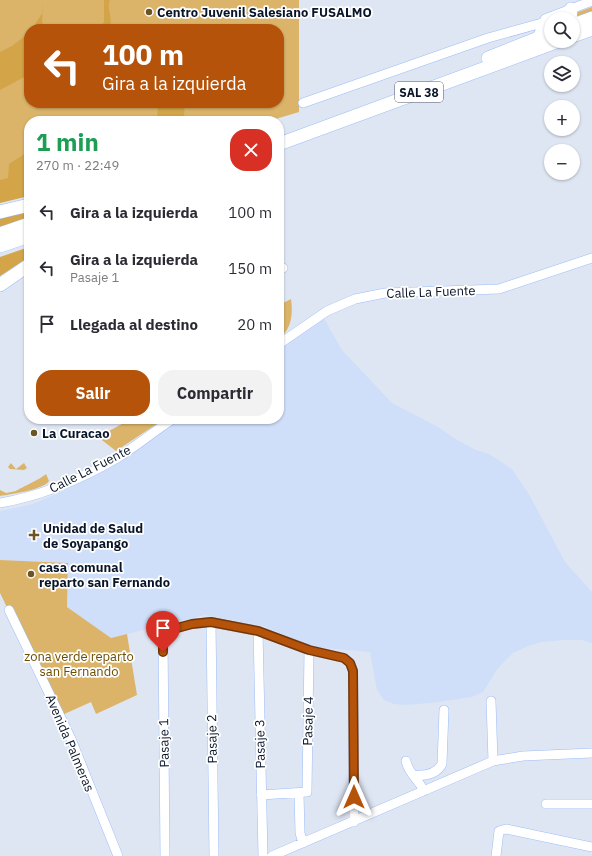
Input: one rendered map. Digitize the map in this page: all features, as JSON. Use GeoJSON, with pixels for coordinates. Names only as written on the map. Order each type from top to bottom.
{"type":"FeatureCollection","features":[{"type":"Feature","properties":{"kind":"highway"},"geometry":{"type":"LineString","coordinates":[[580,22],[592,18]]}},
{"type":"Feature","properties":{"kind":"highway"},"geometry":{"type":"LineString","coordinates":[[580,33],[592,29]]}},
{"type":"Feature","properties":{"kind":"highway","name":"SAL 38"},"geometry":{"type":"LineString","coordinates":[[284,134],[436,79],[544,36]]}},
{"type":"Feature","properties":{"kind":"highway","name":"SAL 38"},"geometry":{"type":"LineString","coordinates":[[284,142],[544,47]]}},
{"type":"Feature","properties":{"kind":"highway"},"geometry":{"type":"LineString","coordinates":[[0,212],[24,206]]}},
{"type":"Feature","properties":{"kind":"highway"},"geometry":{"type":"LineString","coordinates":[[0,234],[24,226]]}},
{"type":"Feature","properties":{"kind":"highway"},"geometry":{"type":"LineString","coordinates":[[0,246],[24,238]]}},
{"type":"Feature","properties":{"kind":"highway"},"geometry":{"type":"LineString","coordinates":[[0,285],[24,268]]}},
{"type":"Feature","properties":{"kind":"street"},"geometry":{"type":"LineString","coordinates":[[573,12],[592,1]]}},
{"type":"Feature","properties":{"kind":"street"},"geometry":{"type":"LineString","coordinates":[[537,38],[544,20]]}},
{"type":"Feature","properties":{"kind":"street"},"geometry":{"type":"LineString","coordinates":[[303,104],[488,38],[542,23]]}},
{"type":"Feature","properties":{"kind":"street","name":"Calle La Fuente"},"geometry":{"type":"LineString","coordinates":[[284,341],[329,310],[355,299],[385,293],[499,289],[592,258]]}},
{"type":"Feature","properties":{"kind":"street","name":"Calle La Fuente"},"geometry":{"type":"LineString","coordinates":[[0,503],[34,496],[78,478],[118,457],[166,424]]}},
{"type":"Feature","properties":{"kind":"street","name":"Avenida Palmeras"},"geometry":{"type":"LineString","coordinates":[[9,610],[71,739],[118,856]]}},
{"type":"Feature","properties":{"kind":"street"},"geometry":{"type":"LineString","coordinates":[[211,622],[258,631],[309,650],[344,658],[350,663],[353,671],[354,822]]}},
{"type":"Feature","properties":{"kind":"street","name":"Pasaje 1"},"geometry":{"type":"LineString","coordinates":[[165,856],[163,636],[166,631],[192,624],[211,622]]}},
{"type":"Feature","properties":{"kind":"street","name":"Pasaje 2"},"geometry":{"type":"LineString","coordinates":[[211,622],[214,856]]}},
{"type":"Feature","properties":{"kind":"street","name":"Pasaje 3"},"geometry":{"type":"LineString","coordinates":[[258,631],[263,856]]}},
{"type":"Feature","properties":{"kind":"street","name":"Pasaje 4"},"geometry":{"type":"LineString","coordinates":[[303,843],[300,833],[309,650]]}},
{"type":"Feature","properties":{"kind":"street"},"geometry":{"type":"LineString","coordinates":[[491,702],[493,761]]}},
{"type":"Feature","properties":{"kind":"street"},"geometry":{"type":"LineString","coordinates":[[413,775],[432,774],[438,771],[442,764],[444,710]]}},
{"type":"Feature","properties":{"kind":"street"},"geometry":{"type":"LineString","coordinates":[[272,856],[493,761],[523,756],[592,753]]}},
{"type":"Feature","properties":{"kind":"street"},"geometry":{"type":"LineString","coordinates":[[406,761],[413,775],[419,781],[424,791]]}},
{"type":"Feature","properties":{"kind":"street"},"geometry":{"type":"LineString","coordinates":[[261,795],[303,793]]}},
{"type":"Feature","properties":{"kind":"street"},"geometry":{"type":"LineString","coordinates":[[546,804],[592,804]]}},
{"type":"Feature","properties":{"kind":"street"},"geometry":{"type":"LineString","coordinates":[[496,856],[499,831],[506,829],[592,847]]}},
{"type":"Feature","properties":{"kind":"shaded area"},"geometry":{"type":"Polygon","coordinates":[[[104,0],[110,0],[110,24],[102,24],[104,22],[104,0]]]}},
{"type":"Feature","properties":{"kind":"shaded area"},"geometry":{"type":"Polygon","coordinates":[[[42,13],[43,24],[35,24],[42,13]]]}},
{"type":"Feature","properties":{"kind":"shaded area"},"geometry":{"type":"Polygon","coordinates":[[[24,37],[24,77],[0,90],[0,52],[12,46],[24,37]]]}},
{"type":"Feature","properties":{"kind":"shaded area"},"geometry":{"type":"Polygon","coordinates":[[[158,108],[185,108],[184,116],[157,116],[158,108]]]}},
{"type":"Feature","properties":{"kind":"shaded area"},"geometry":{"type":"Polygon","coordinates":[[[24,154],[24,197],[0,203],[0,180],[8,178],[9,164],[24,154]]]}},
{"type":"Feature","properties":{"kind":"shaded area"},"geometry":{"type":"Polygon","coordinates":[[[24,212],[24,223],[0,231],[0,218],[24,212]]]}},
{"type":"Feature","properties":{"kind":"shaded area"},"geometry":{"type":"Polygon","coordinates":[[[24,249],[24,260],[0,276],[0,257],[24,249]]]}},
{"type":"Feature","properties":{"kind":"shaded area"},"geometry":{"type":"Polygon","coordinates":[[[323,317],[342,350],[392,403],[438,427],[457,440],[476,450],[489,454],[512,469],[530,496],[565,562],[592,592],[592,643],[582,640],[564,640],[541,642],[526,647],[513,653],[498,668],[483,692],[472,697],[431,703],[404,705],[394,704],[384,700],[377,690],[370,652],[313,647],[263,626],[205,615],[111,638],[67,607],[68,563],[0,560],[0,511],[33,504],[70,488],[70,484],[171,424],[284,424],[284,344],[323,317]]]}},
{"type":"Feature","properties":{"kind":"green space"},"geometry":{"type":"Polygon","coordinates":[[[0,0],[299,0],[299,112],[284,116],[24,116],[24,191],[0,195],[0,0]]]}},
{"type":"Feature","properties":{"kind":"green space"},"geometry":{"type":"Polygon","coordinates":[[[592,7],[592,18],[580,22],[580,12],[578,12],[592,7]]]}},
{"type":"Feature","properties":{"kind":"green space"},"geometry":{"type":"Polygon","coordinates":[[[291,299],[292,315],[289,326],[284,334],[284,302],[291,299]]]}},
{"type":"Feature","properties":{"kind":"green space"},"geometry":{"type":"Polygon","coordinates":[[[122,424],[156,424],[116,451],[98,437],[122,424]]]}},
{"type":"Feature","properties":{"kind":"green space"},"geometry":{"type":"Polygon","coordinates":[[[11,463],[16,469],[24,463],[27,468],[24,470],[10,469],[8,467],[11,463]]]}},
{"type":"Feature","properties":{"kind":"green space"},"geometry":{"type":"Polygon","coordinates":[[[46,474],[49,481],[40,487],[0,496],[0,490],[6,493],[16,491],[46,474]]]}},
{"type":"Feature","properties":{"kind":"green space","name":"zona verde reparto san Fernando"},"geometry":{"type":"Polygon","coordinates":[[[0,560],[68,563],[67,607],[111,638],[127,634],[137,695],[96,714],[91,702],[60,716],[0,593],[0,560]]]}},
{"type":"Feature","properties":{"kind":"place","name":"Centro Juvenil Salesiano FUSALMO"},"geometry":{"type":"Point","coordinates":[149,12]}},
{"type":"Feature","properties":{"kind":"place","name":"La Curacao"},"geometry":{"type":"Point","coordinates":[34,433]}},
{"type":"Feature","properties":{"kind":"place","name":"Unidad de Salud de Soyapango"},"geometry":{"type":"Point","coordinates":[34,535]}},
{"type":"Feature","properties":{"kind":"place","name":"casa comunal reparto san Fernando"},"geometry":{"type":"Point","coordinates":[31,574]}},
{"type":"Feature","properties":{"kind":"route"},"geometry":{"type":"LineString","coordinates":[[163,652],[163,636],[166,631],[192,624],[211,622],[258,631],[309,650],[344,658],[350,663],[353,671],[354,797]]}}]}
